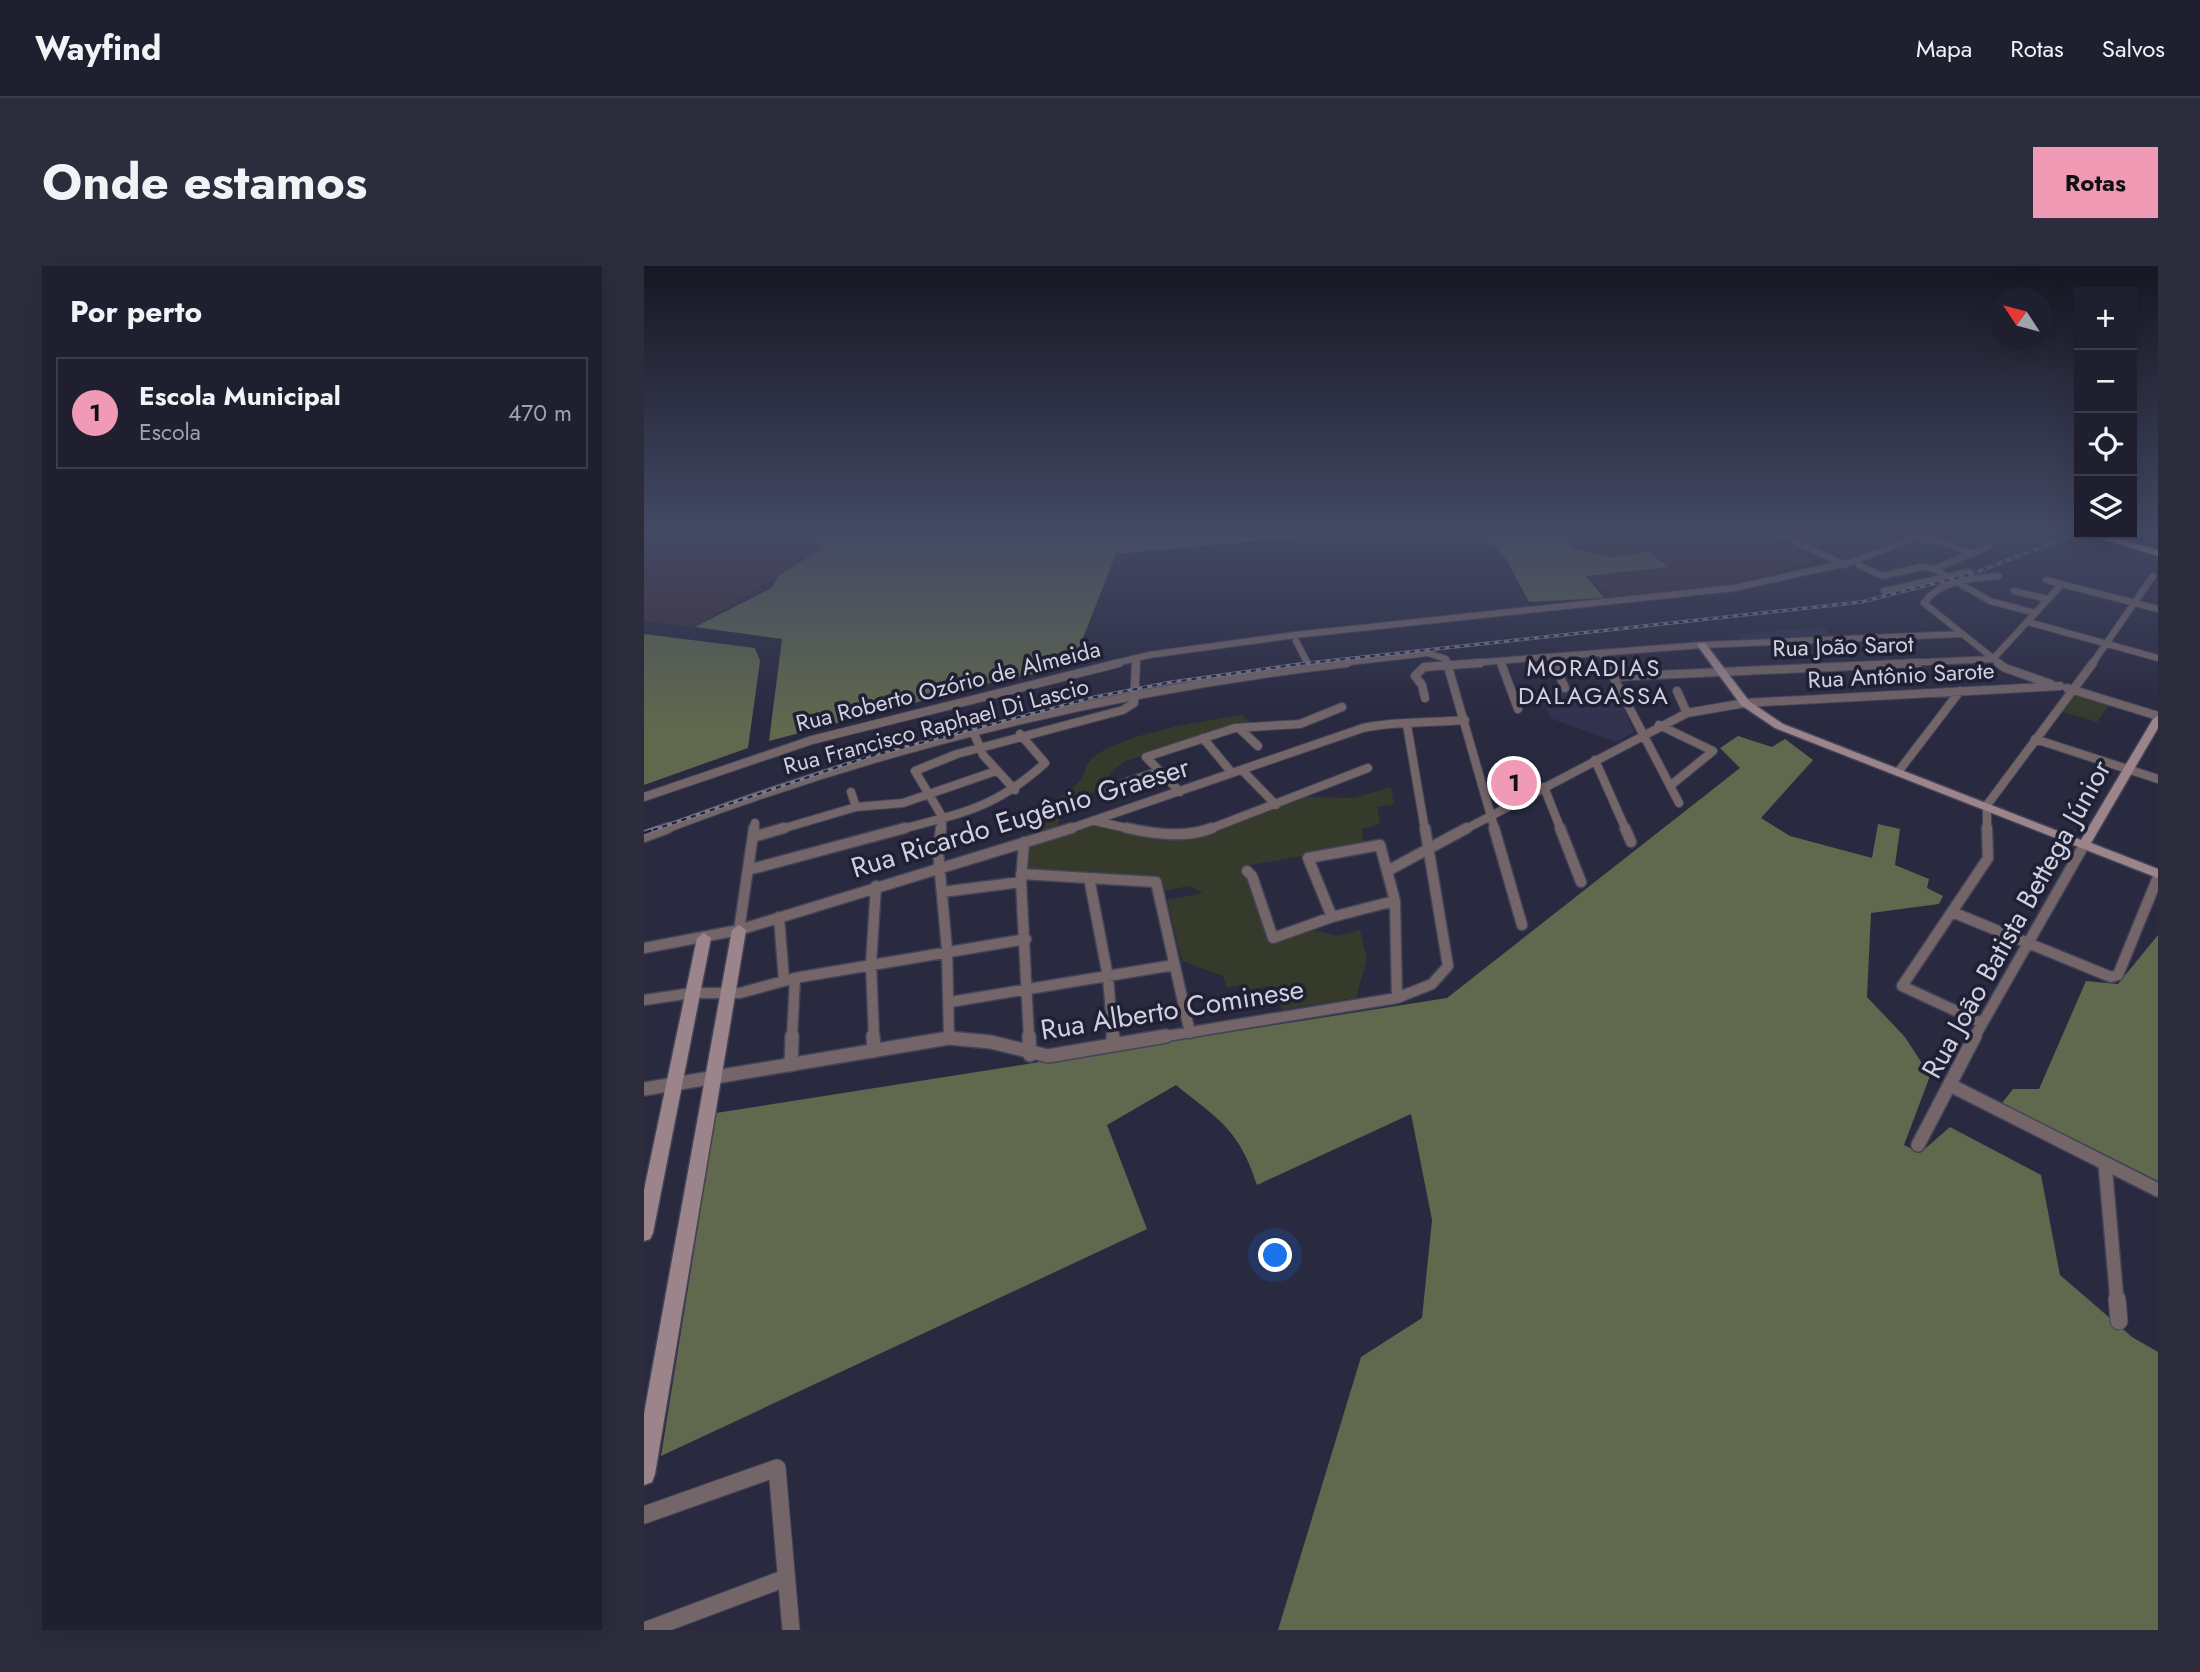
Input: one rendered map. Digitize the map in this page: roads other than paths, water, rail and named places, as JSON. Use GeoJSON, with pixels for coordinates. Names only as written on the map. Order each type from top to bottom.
{"type":"FeatureCollection","features":[{"type":"Feature","properties":{"kind":"street"},"geometry":{"type":"LineString","coordinates":[[1114,664],[1519,614],[1695,596]]}},
{"type":"Feature","properties":{"kind":"street"},"geometry":{"type":"LineString","coordinates":[[1929,596],[1924,600],[1925,607],[2013,672],[2158,717]]}},
{"type":"Feature","properties":{"kind":"street"},"geometry":{"type":"LineString","coordinates":[[1981,596],[1990,601],[2035,614]]}},
{"type":"Feature","properties":{"kind":"street"},"geometry":{"type":"LineString","coordinates":[[2033,596],[2047,599]]}},
{"type":"Feature","properties":{"kind":"street"},"geometry":{"type":"LineString","coordinates":[[1993,659],[2050,596]]}},
{"type":"Feature","properties":{"kind":"street"},"geometry":{"type":"LineString","coordinates":[[2103,596],[2158,609]]}},
{"type":"Feature","properties":{"kind":"street"},"geometry":{"type":"LineString","coordinates":[[1982,1023],[1902,986],[1988,858],[1987,805],[2141,596]]}},
{"type":"Feature","properties":{"kind":"street","name":"Rua Roberto Ozório de Almeida"},"geometry":{"type":"LineString","coordinates":[[644,797],[812,740],[1114,664],[1246,641],[1519,614]]}},
{"type":"Feature","properties":{"kind":"street"},"geometry":{"type":"LineString","coordinates":[[2028,622],[2158,658]]}},
{"type":"Feature","properties":{"kind":"street"},"geometry":{"type":"LineString","coordinates":[[1425,698],[1422,685],[1415,676],[1418,670],[1448,665],[1602,655],[1702,645],[1961,634]]}},
{"type":"Feature","properties":{"kind":"street"},"geometry":{"type":"LineString","coordinates":[[1296,641],[1309,667]]}},
{"type":"Feature","properties":{"kind":"street"},"geometry":{"type":"LineString","coordinates":[[1702,645],[1745,703],[1779,726],[1987,805],[2158,875],[2118,975],[2111,977],[1952,912]]}},
{"type":"Feature","properties":{"kind":"street","name":"Rua Francisco Raphael Di Lascio"},"geometry":{"type":"LineString","coordinates":[[644,837],[792,783],[973,731],[1133,694],[1309,667],[1428,653],[1446,659],[1448,665]]}},
{"type":"Feature","properties":{"kind":"street"},"geometry":{"type":"LineString","coordinates":[[1602,655],[1679,803]]}},
{"type":"Feature","properties":{"kind":"street"},"geometry":{"type":"LineString","coordinates":[[1552,658],[1565,688]]}},
{"type":"Feature","properties":{"kind":"street","name":"Rua João Sarot"},"geometry":{"type":"LineString","coordinates":[[1614,677],[1993,659]]}},
{"type":"Feature","properties":{"kind":"street"},"geometry":{"type":"LineString","coordinates":[[1501,662],[1518,709]]}},
{"type":"Feature","properties":{"kind":"street"},"geometry":{"type":"LineString","coordinates":[[918,769],[980,747],[1123,710],[1134,703],[1136,663]]}},
{"type":"Feature","properties":{"kind":"street"},"geometry":{"type":"LineString","coordinates":[[1448,665],[1522,925]]}},
{"type":"Feature","properties":{"kind":"street","name":"Rua Antônio Sarote"},"geometry":{"type":"LineString","coordinates":[[1391,869],[1642,734],[1687,713],[1745,703],[2060,687]]}},
{"type":"Feature","properties":{"kind":"street"},"geometry":{"type":"LineString","coordinates":[[1677,691],[1687,713]]}},
{"type":"Feature","properties":{"kind":"street"},"geometry":{"type":"LineString","coordinates":[[1898,772],[1960,691]]}},
{"type":"Feature","properties":{"kind":"street"},"geometry":{"type":"LineString","coordinates":[[1180,792],[1146,757],[1239,728],[1300,724],[1342,707]]}},
{"type":"Feature","properties":{"kind":"street","name":"Rua João Batista Bettega Júnior"},"geometry":{"type":"LineString","coordinates":[[1918,1145],[1982,1023],[2158,717]]}},
{"type":"Feature","properties":{"kind":"street","name":"Rua Ricardo Eugênio Graeser"},"geometry":{"type":"LineString","coordinates":[[644,948],[739,930],[939,866],[1095,821],[1363,728],[1383,723],[1407,725],[1465,720]]}},
{"type":"Feature","properties":{"kind":"street"},"geometry":{"type":"LineString","coordinates":[[748,870],[980,808],[1015,790],[1045,763],[1010,722]]}},
{"type":"Feature","properties":{"kind":"street"},"geometry":{"type":"LineString","coordinates":[[1407,725],[1428,850]]}},
{"type":"Feature","properties":{"kind":"street"},"geometry":{"type":"LineString","coordinates":[[1660,725],[1713,751],[1670,786]]}},
{"type":"Feature","properties":{"kind":"street"},"geometry":{"type":"LineString","coordinates":[[1239,728],[1258,747]]}},
{"type":"Feature","properties":{"kind":"street"},"geometry":{"type":"LineString","coordinates":[[973,731],[974,740],[996,771],[1015,790]]}},
{"type":"Feature","properties":{"kind":"street"},"geometry":{"type":"LineString","coordinates":[[1203,738],[1276,805]]}},
{"type":"Feature","properties":{"kind":"street"},"geometry":{"type":"LineString","coordinates":[[2035,739],[2158,779]]}},
{"type":"Feature","properties":{"kind":"street"},"geometry":{"type":"LineString","coordinates":[[916,748],[918,769],[928,796],[943,818],[939,866],[947,950],[949,1038]]}},
{"type":"Feature","properties":{"kind":"street"},"geometry":{"type":"LineString","coordinates":[[1595,760],[1631,842]]}},
{"type":"Feature","properties":{"kind":"street"},"geometry":{"type":"LineString","coordinates":[[1095,821],[1144,832],[1192,833],[1276,805],[1368,768]]}},
{"type":"Feature","properties":{"kind":"street"},"geometry":{"type":"LineString","coordinates":[[753,837],[856,807],[928,796],[996,771]]}},
{"type":"Feature","properties":{"kind":"street"},"geometry":{"type":"LineString","coordinates":[[1105,789],[1160,771]]}},
{"type":"Feature","properties":{"kind":"street"},"geometry":{"type":"LineString","coordinates":[[1544,787],[1581,882]]}},
{"type":"Feature","properties":{"kind":"street"},"geometry":{"type":"LineString","coordinates":[[851,792],[856,807]]}},
{"type":"Feature","properties":{"kind":"street"},"geometry":{"type":"LineString","coordinates":[[644,1474],[725,995],[739,930],[755,823]]}},
{"type":"Feature","properties":{"kind":"street"},"geometry":{"type":"LineString","coordinates":[[1024,842],[1021,878],[1030,1055]]}},
{"type":"Feature","properties":{"kind":"street"},"geometry":{"type":"LineString","coordinates":[[1332,917],[1308,858],[1380,845],[1391,869],[1397,998]]}},
{"type":"Feature","properties":{"kind":"street","name":"Rua Alberto Cominese"},"geometry":{"type":"LineString","coordinates":[[644,1089],[949,1038],[1006,1045],[1030,1055],[1048,1056],[1397,998],[1430,988],[1441,979],[1448,966],[1428,850]]}},
{"type":"Feature","properties":{"kind":"street"},"geometry":{"type":"LineString","coordinates":[[1247,872],[1252,876],[1273,938],[1332,917],[1394,901]]}},
{"type":"Feature","properties":{"kind":"street"},"geometry":{"type":"LineString","coordinates":[[942,892],[1021,878],[1156,882],[1190,1033]]}},
{"type":"Feature","properties":{"kind":"street"},"geometry":{"type":"LineString","coordinates":[[1089,878],[1108,976],[1114,1045]]}},
{"type":"Feature","properties":{"kind":"street"},"geometry":{"type":"LineString","coordinates":[[874,1051],[872,964],[876,886]]}},
{"type":"Feature","properties":{"kind":"street"},"geometry":{"type":"LineString","coordinates":[[779,917],[789,979],[791,1065]]}},
{"type":"Feature","properties":{"kind":"street"},"geometry":{"type":"LineString","coordinates":[[644,1233],[704,938]]}},
{"type":"Feature","properties":{"kind":"street"},"geometry":{"type":"LineString","coordinates":[[644,1000],[692,993],[725,995],[789,979],[947,950],[1026,939]]}},
{"type":"Feature","properties":{"kind":"street"},"geometry":{"type":"LineString","coordinates":[[950,1002],[1174,965]]}},
{"type":"Feature","properties":{"kind":"street"},"geometry":{"type":"LineString","coordinates":[[1950,1085],[2158,1190]]}},
{"type":"Feature","properties":{"kind":"street"},"geometry":{"type":"LineString","coordinates":[[2105,1164],[2119,1321]]}},
{"type":"Feature","properties":{"kind":"street"},"geometry":{"type":"LineString","coordinates":[[644,1515],[777,1468],[791,1630]]}},
{"type":"Feature","properties":{"kind":"street"},"geometry":{"type":"LineString","coordinates":[[647,1630],[786,1578]]}},
{"type":"Feature","properties":{"kind":"railway"},"geometry":{"type":"LineString","coordinates":[[653,830],[867,757],[1095,697],[1172,682],[1300,664],[1861,602],[1886,596]]}},
{"type":"Feature","properties":{"kind":"railway"},"geometry":{"type":"LineString","coordinates":[[644,833],[658,828]]}},
{"type":"Feature","properties":{"kind":"place","name":"Escola Municipal"},"geometry":{"type":"Point","coordinates":[1514,783]}},
{"type":"Feature","properties":{"kind":"district","name":"MORADIAS DALAGASSA"},"geometry":{"type":"Point","coordinates":[1594,682]}}]}
